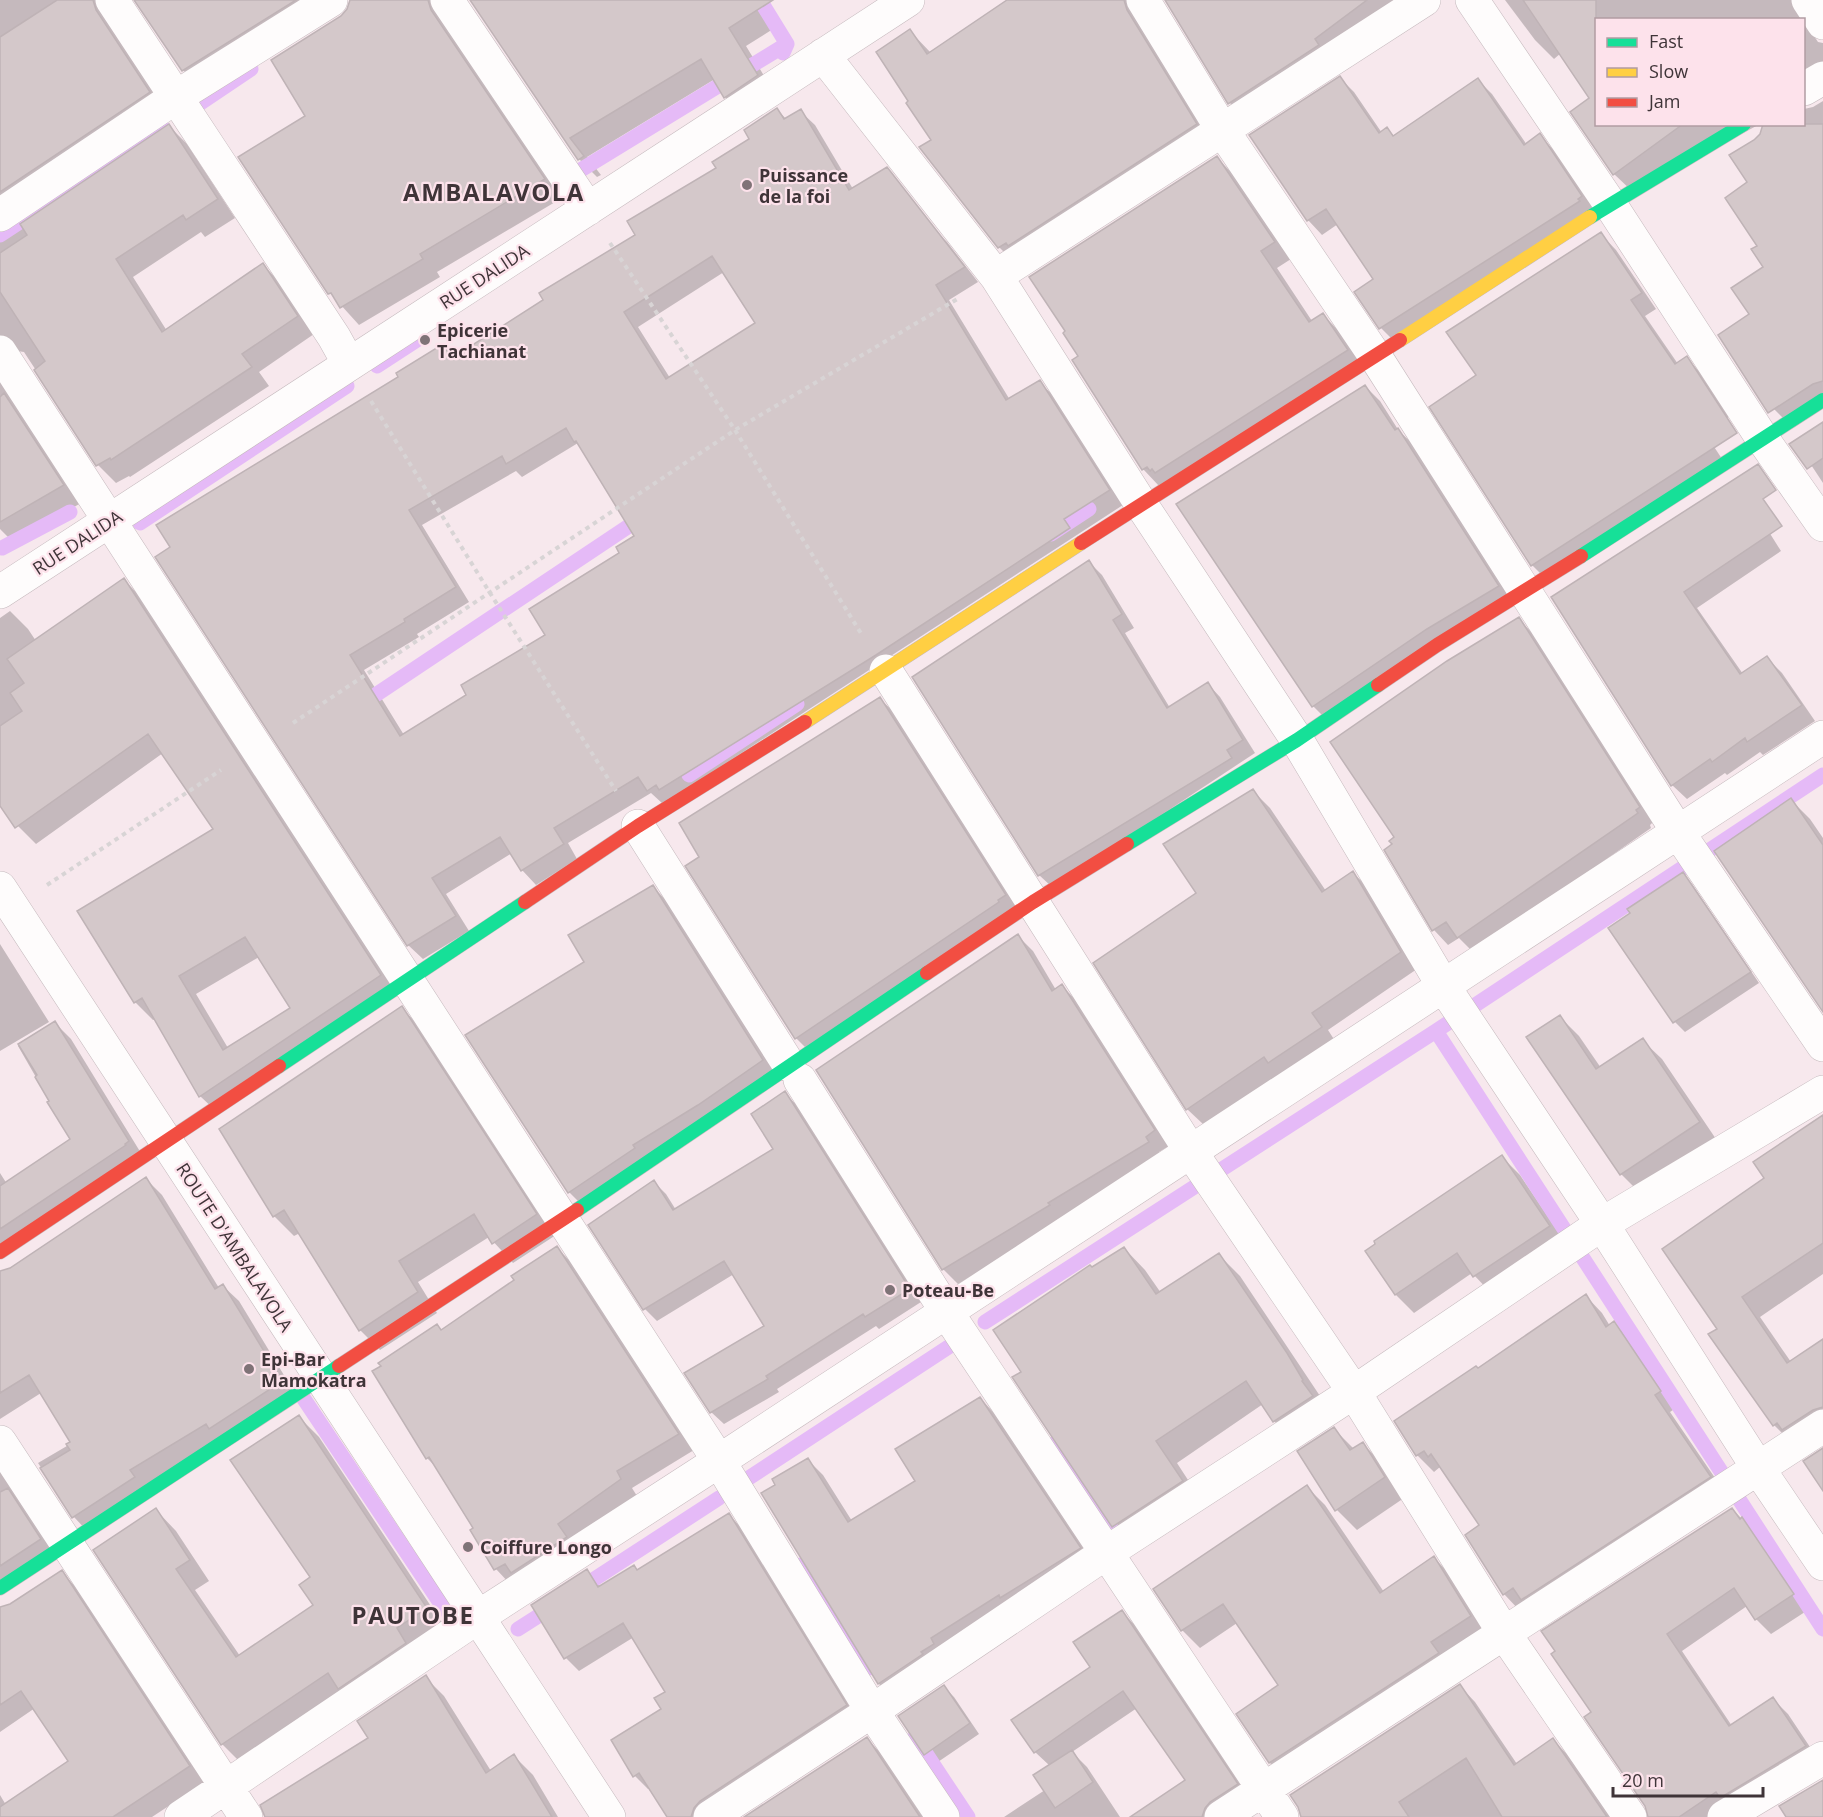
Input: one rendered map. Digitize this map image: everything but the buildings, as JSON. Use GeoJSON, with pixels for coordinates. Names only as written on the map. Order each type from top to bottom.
{"type":"FeatureCollection","features":[{"type":"Feature","properties":{"kind":"street"},"geometry":{"type":"LineString","coordinates":[[112,0],[334,337],[349,364]]}},
{"type":"Feature","properties":{"kind":"street"},"geometry":{"type":"LineString","coordinates":[[0,216],[176,97],[331,0]]}},
{"type":"Feature","properties":{"kind":"street"},"geometry":{"type":"LineString","coordinates":[[447,0],[588,209]]}},
{"type":"Feature","properties":{"kind":"street","name":"RUE DALIDA"},"geometry":{"type":"LineString","coordinates":[[0,592],[908,0]]}},
{"type":"Feature","properties":{"kind":"street"},"geometry":{"type":"LineString","coordinates":[[1143,0],[1222,131],[1375,356],[1678,832],[1823,1045]]}},
{"type":"Feature","properties":{"kind":"street"},"geometry":{"type":"LineString","coordinates":[[996,276],[1424,0]]}},
{"type":"Feature","properties":{"kind":"street"},"geometry":{"type":"LineString","coordinates":[[1472,0],[1610,204],[1762,438],[1823,525]]}},
{"type":"Feature","properties":{"kind":"street"},"geometry":{"type":"LineString","coordinates":[[1808,0],[1823,23]]}},
{"type":"Feature","properties":{"kind":"street"},"geometry":{"type":"LineString","coordinates":[[823,56],[996,276],[1297,740],[1444,987],[1602,1224],[1758,1468],[1823,1564]]}},
{"type":"Feature","properties":{"kind":"street"},"geometry":{"type":"LineString","coordinates":[[1805,88],[1823,78]]}},
{"type":"Feature","properties":{"kind":"street"},"geometry":{"type":"LineString","coordinates":[[0,1252],[638,826],[886,671],[1610,204],[1741,126]]}},
{"type":"Feature","properties":{"kind":"street"},"geometry":{"type":"LineString","coordinates":[[0,352],[719,1461],[872,1711],[943,1817]]}},
{"type":"Feature","properties":{"kind":"street"},"geometry":{"type":"LineString","coordinates":[[0,1588],[562,1220],[795,1072],[1033,902],[1297,740],[1437,645],[1526,591],[1823,400]]}},
{"type":"Feature","properties":{"kind":"street"},"geometry":{"type":"LineString","coordinates":[[886,671],[1191,1152],[1354,1392],[1504,1633],[1630,1817]]}},
{"type":"Feature","properties":{"kind":"street"},"geometry":{"type":"LineString","coordinates":[[181,1817],[478,1617],[1823,737]]}},
{"type":"Feature","properties":{"kind":"street"},"geometry":{"type":"LineString","coordinates":[[638,826],[946,1311],[1282,1817]]}},
{"type":"Feature","properties":{"kind":"street","name":"ROUTE D'AMBALAVOLA"},"geometry":{"type":"LineString","coordinates":[[4,904],[166,1140],[609,1817]]}},
{"type":"Feature","properties":{"kind":"street"},"geometry":{"type":"LineString","coordinates":[[710,1817],[1106,1553],[1354,1392],[1602,1224],[1823,1092]]}},
{"type":"Feature","properties":{"kind":"street"},"geometry":{"type":"LineString","coordinates":[[1221,1817],[1823,1426]]}},
{"type":"Feature","properties":{"kind":"street"},"geometry":{"type":"LineString","coordinates":[[0,1442],[246,1817]]}},
{"type":"Feature","properties":{"kind":"street"},"geometry":{"type":"LineString","coordinates":[[1724,1817],[1823,1758]]}},
{"type":"Feature","properties":{"kind":"path"},"geometry":{"type":"LineString","coordinates":[[588,209],[735,430],[863,637]]}},
{"type":"Feature","properties":{"kind":"path"},"geometry":{"type":"LineString","coordinates":[[4,904],[256,747],[735,430],[996,276]]}},
{"type":"Feature","properties":{"kind":"path"},"geometry":{"type":"LineString","coordinates":[[349,364],[490,593],[616,791]]}},
{"type":"Feature","properties":{"kind":"waterway"},"geometry":{"type":"LineString","coordinates":[[760,0],[787,44],[783,53]]}},
{"type":"Feature","properties":{"kind":"waterway"},"geometry":{"type":"LineString","coordinates":[[566,179],[787,44]]}},
{"type":"Feature","properties":{"kind":"waterway"},"geometry":{"type":"LineString","coordinates":[[196,106],[251,69]]}},
{"type":"Feature","properties":{"kind":"waterway"},"geometry":{"type":"LineString","coordinates":[[0,235],[163,128]]}},
{"type":"Feature","properties":{"kind":"waterway"},"geometry":{"type":"LineString","coordinates":[[377,366],[420,338]]}},
{"type":"Feature","properties":{"kind":"waterway"},"geometry":{"type":"LineString","coordinates":[[140,523],[347,386]]}},
{"type":"Feature","properties":{"kind":"waterway"},"geometry":{"type":"LineString","coordinates":[[1051,534],[1089,509]]}},
{"type":"Feature","properties":{"kind":"waterway"},"geometry":{"type":"LineString","coordinates":[[2,548],[70,512]]}},
{"type":"Feature","properties":{"kind":"waterway"},"geometry":{"type":"LineString","coordinates":[[359,706],[644,516]]}},
{"type":"Feature","properties":{"kind":"waterway"},"geometry":{"type":"LineString","coordinates":[[689,775],[797,704]]}},
{"type":"Feature","properties":{"kind":"waterway"},"geometry":{"type":"LineString","coordinates":[[985,1322],[1436,1031],[1823,775]]}},
{"type":"Feature","properties":{"kind":"waterway"},"geometry":{"type":"LineString","coordinates":[[1436,1031],[1823,1629]]}},
{"type":"Feature","properties":{"kind":"waterway"},"geometry":{"type":"LineString","coordinates":[[741,1483],[950,1346]]}},
{"type":"Feature","properties":{"kind":"waterway"},"geometry":{"type":"LineString","coordinates":[[304,1399],[445,1610]]}},
{"type":"Feature","properties":{"kind":"waterway"},"geometry":{"type":"LineString","coordinates":[[1054,1444],[1111,1528]]}},
{"type":"Feature","properties":{"kind":"waterway"},"geometry":{"type":"LineString","coordinates":[[576,1591],[719,1498]]}},
{"type":"Feature","properties":{"kind":"waterway"},"geometry":{"type":"LineString","coordinates":[[801,1565],[869,1668]]}},
{"type":"Feature","properties":{"kind":"waterway"},"geometry":{"type":"LineString","coordinates":[[518,1629],[554,1606]]}},
{"type":"Feature","properties":{"kind":"waterway"},"geometry":{"type":"LineString","coordinates":[[915,1737],[968,1817]]}},
{"type":"Feature","properties":{"kind":"traffic: fast"},"geometry":{"type":"LineString","coordinates":[[1590,217],[1741,126]]}},
{"type":"Feature","properties":{"kind":"traffic: fast"},"geometry":{"type":"LineString","coordinates":[[1581,556],[1823,400]]}},
{"type":"Feature","properties":{"kind":"traffic: fast"},"geometry":{"type":"LineString","coordinates":[[1127,844],[1297,740],[1378,685]]}},
{"type":"Feature","properties":{"kind":"traffic: fast"},"geometry":{"type":"LineString","coordinates":[[279,1066],[525,902]]}},
{"type":"Feature","properties":{"kind":"traffic: fast"},"geometry":{"type":"LineString","coordinates":[[577,1210],[927,973]]}},
{"type":"Feature","properties":{"kind":"traffic: fast"},"geometry":{"type":"LineString","coordinates":[[0,1588],[339,1366]]}},
{"type":"Feature","properties":{"kind":"traffic: slow"},"geometry":{"type":"LineString","coordinates":[[1400,340],[1590,217]]}},
{"type":"Feature","properties":{"kind":"traffic: slow"},"geometry":{"type":"LineString","coordinates":[[805,722],[1081,543]]}},
{"type":"Feature","properties":{"kind":"traffic: jam"},"geometry":{"type":"LineString","coordinates":[[1081,543],[1400,340]]}},
{"type":"Feature","properties":{"kind":"traffic: jam"},"geometry":{"type":"LineString","coordinates":[[1378,685],[1437,645],[1581,556]]}},
{"type":"Feature","properties":{"kind":"traffic: jam"},"geometry":{"type":"LineString","coordinates":[[525,902],[638,826],[805,722]]}},
{"type":"Feature","properties":{"kind":"traffic: jam"},"geometry":{"type":"LineString","coordinates":[[927,973],[1033,902],[1127,844]]}},
{"type":"Feature","properties":{"kind":"traffic: jam"},"geometry":{"type":"LineString","coordinates":[[0,1252],[279,1066]]}},
{"type":"Feature","properties":{"kind":"traffic: jam"},"geometry":{"type":"LineString","coordinates":[[339,1366],[577,1210]]}},
{"type":"Feature","properties":{"kind":"place","name":"Puissance de la foi"},"geometry":{"type":"Point","coordinates":[747,185]}},
{"type":"Feature","properties":{"kind":"place","name":"Epicerie Tachianat"},"geometry":{"type":"Point","coordinates":[425,340]}},
{"type":"Feature","properties":{"kind":"place","name":"Poteau-Be"},"geometry":{"type":"Point","coordinates":[890,1290]}},
{"type":"Feature","properties":{"kind":"place","name":"Epi-Bar Mamokatra"},"geometry":{"type":"Point","coordinates":[249,1369]}},
{"type":"Feature","properties":{"kind":"place","name":"Coiffure Longo"},"geometry":{"type":"Point","coordinates":[468,1547]}},
{"type":"Feature","properties":{"kind":"district","name":"AMBALAVOLA"},"geometry":{"type":"Point","coordinates":[494,191]}},
{"type":"Feature","properties":{"kind":"district","name":"PAUTOBE"},"geometry":{"type":"Point","coordinates":[413,1614]}}]}
